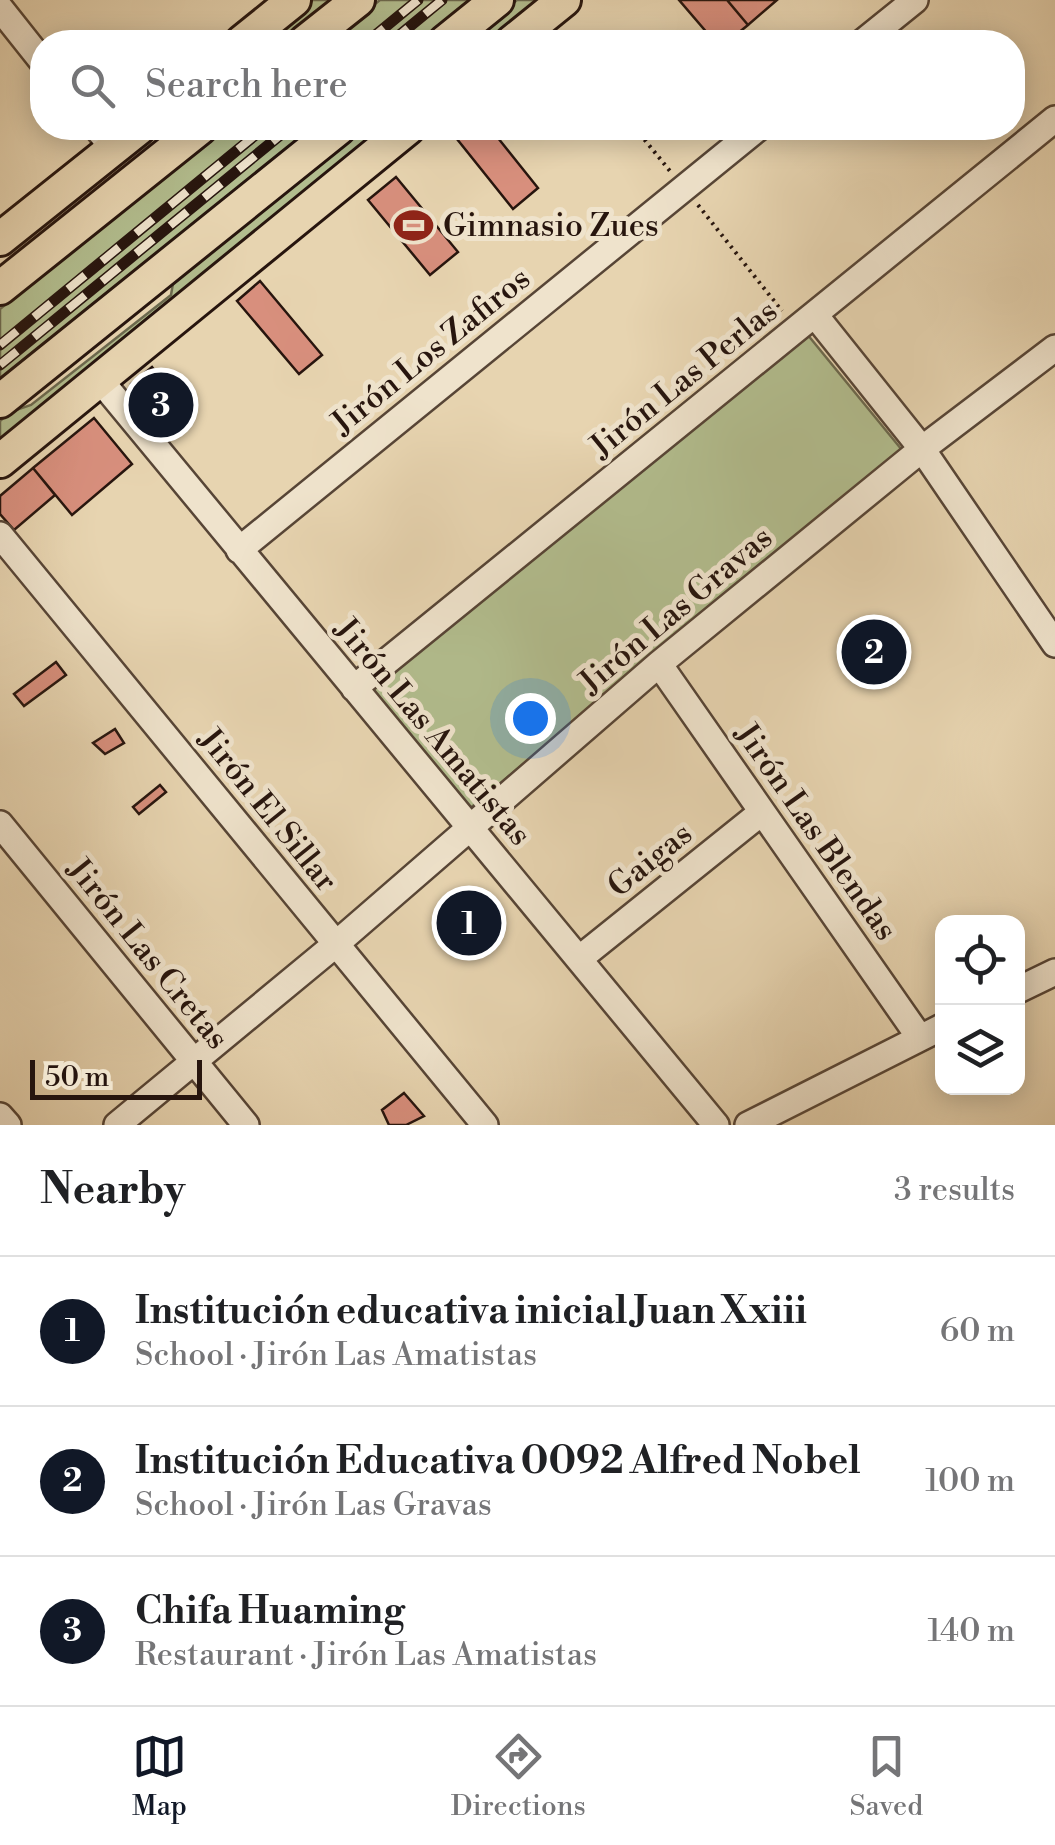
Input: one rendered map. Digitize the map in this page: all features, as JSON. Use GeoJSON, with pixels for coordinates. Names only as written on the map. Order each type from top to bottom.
{"type":"FeatureCollection","features":[{"type":"Feature","properties":{"kind":"main road"},"geometry":{"type":"LineString","coordinates":[[257,30],[294,0]]}},
{"type":"Feature","properties":{"kind":"main road"},"geometry":{"type":"LineString","coordinates":[[320,30],[358,0]]}},
{"type":"Feature","properties":{"kind":"main road"},"geometry":{"type":"LineString","coordinates":[[459,30],[497,0]]}},
{"type":"Feature","properties":{"kind":"main road"},"geometry":{"type":"LineString","coordinates":[[527,30],[564,0]]}},
{"type":"Feature","properties":{"kind":"main road"},"geometry":{"type":"LineString","coordinates":[[0,239],[109,140]]}},
{"type":"Feature","properties":{"kind":"main road"},"geometry":{"type":"LineString","coordinates":[[0,288],[185,140]]}},
{"type":"Feature","properties":{"kind":"main road"},"geometry":{"type":"LineString","coordinates":[[0,401],[324,140]]}},
{"type":"Feature","properties":{"kind":"main road"},"geometry":{"type":"LineString","coordinates":[[0,461],[393,140]]}},
{"type":"Feature","properties":{"kind":"street"},"geometry":{"type":"LineString","coordinates":[[877,30],[915,0]]}},
{"type":"Feature","properties":{"kind":"street"},"geometry":{"type":"LineString","coordinates":[[0,8],[30,46]]}},
{"type":"Feature","properties":{"kind":"street","name":"Jirón Las Perlas"},"geometry":{"type":"LineString","coordinates":[[354,688],[1055,120]]}},
{"type":"Feature","properties":{"kind":"street","name":"Jirón Los Zafiros"},"geometry":{"type":"LineString","coordinates":[[240,550],[743,140]]}},
{"type":"Feature","properties":{"kind":"street"},"geometry":{"type":"LineString","coordinates":[[806,322],[922,449],[1055,644]]}},
{"type":"Feature","properties":{"kind":"street","name":"Jirón Las Gravas"},"geometry":{"type":"LineString","coordinates":[[117,1125],[336,944],[659,664],[922,449],[1055,348]]}},
{"type":"Feature","properties":{"kind":"street","name":"Jirón Las Amatistas"},"geometry":{"type":"LineString","coordinates":[[100,380],[716,1125]]}},
{"type":"Feature","properties":{"kind":"street","name":"Jirón El Sillar"},"geometry":{"type":"LineString","coordinates":[[0,536],[486,1125]]}},
{"type":"Feature","properties":{"kind":"street","name":"Jirón Las Blendas"},"geometry":{"type":"LineString","coordinates":[[659,664],[762,812],[931,1032]]}},
{"type":"Feature","properties":{"kind":"street","name":"Gaigas"},"geometry":{"type":"LineString","coordinates":[[579,960],[762,812]]}},
{"type":"Feature","properties":{"kind":"street","name":"Jirón Las Cretas"},"geometry":{"type":"LineString","coordinates":[[0,824],[246,1125]]}},
{"type":"Feature","properties":{"kind":"street"},"geometry":{"type":"LineString","coordinates":[[1025,987],[1055,972]]}},
{"type":"Feature","properties":{"kind":"street"},"geometry":{"type":"LineString","coordinates":[[748,1125],[788,1116],[931,1032]]}},
{"type":"Feature","properties":{"kind":"street"},"geometry":{"type":"LineString","coordinates":[[0,1116],[8,1125]]}},
{"type":"Feature","properties":{"kind":"path"},"geometry":{"type":"LineString","coordinates":[[645,140],[806,322]]}},
{"type":"Feature","properties":{"kind":"green space"},"geometry":{"type":"Polygon","coordinates":[[[312,0],[339,0],[301,30],[275,30],[312,0]]]}},
{"type":"Feature","properties":{"kind":"green space"},"geometry":{"type":"Polygon","coordinates":[[[380,0],[481,0],[442,30],[343,30],[380,0]]]}},
{"type":"Feature","properties":{"kind":"green space"},"geometry":{"type":"Polygon","coordinates":[[[517,0],[546,0],[509,30],[479,30],[517,0]]]}},
{"type":"Feature","properties":{"kind":"green space"},"geometry":{"type":"Polygon","coordinates":[[[209,140],[306,140],[0,383],[0,309],[209,140]]]}},
{"type":"Feature","properties":{"kind":"green space"},"geometry":{"type":"Polygon","coordinates":[[[342,140],[374,140],[0,445],[0,421],[10,412],[31,405],[171,295],[175,272],[342,140]]]}},
{"type":"Feature","properties":{"kind":"green space"},"geometry":{"type":"Polygon","coordinates":[[[807,334],[902,450],[468,810],[369,692],[807,334]]]}},
{"type":"Feature","properties":{"kind":"building"},"geometry":{"type":"Polygon","coordinates":[[[679,0],[727,0],[748,25],[742,30],[705,30],[679,0]]]}},
{"type":"Feature","properties":{"kind":"building"},"geometry":{"type":"Polygon","coordinates":[[[727,0],[777,0],[748,25],[727,0]]]}},
{"type":"Feature","properties":{"kind":"building"},"geometry":{"type":"Polygon","coordinates":[[[458,140],[500,140],[538,188],[513,209],[458,140]]]}},
{"type":"Feature","properties":{"kind":"building","name":"Gimnasio Zues"},"geometry":{"type":"Polygon","coordinates":[[[396,177],[458,252],[430,275],[368,200],[396,177]]]}},
{"type":"Feature","properties":{"kind":"building"},"geometry":{"type":"Polygon","coordinates":[[[260,281],[322,355],[299,374],[237,301],[260,281]]]}},
{"type":"Feature","properties":{"kind":"building"},"geometry":{"type":"Polygon","coordinates":[[[152,367],[191,417],[166,437],[131,393],[131,384],[152,367]]]}},
{"type":"Feature","properties":{"kind":"building"},"geometry":{"type":"Polygon","coordinates":[[[94,418],[132,464],[72,515],[33,468],[94,418]]]}},
{"type":"Feature","properties":{"kind":"building"},"geometry":{"type":"Polygon","coordinates":[[[33,468],[55,495],[14,530],[0,514],[0,496],[33,468]]]}},
{"type":"Feature","properties":{"kind":"building"},"geometry":{"type":"Polygon","coordinates":[[[56,662],[66,675],[24,706],[14,694],[56,662]]]}},
{"type":"Feature","properties":{"kind":"building"},"geometry":{"type":"Polygon","coordinates":[[[115,729],[124,743],[105,754],[93,743],[115,729]]]}},
{"type":"Feature","properties":{"kind":"building"},"geometry":{"type":"Polygon","coordinates":[[[160,785],[166,792],[139,814],[133,807],[160,785]]]}},
{"type":"Feature","properties":{"kind":"building"},"geometry":{"type":"Polygon","coordinates":[[[404,1093],[424,1116],[406,1125],[389,1125],[382,1110],[404,1093]]]}},
{"type":"Feature","properties":{"kind":"railway"},"geometry":{"type":"LineString","coordinates":[[382,30],[418,0]]}},
{"type":"Feature","properties":{"kind":"railway"},"geometry":{"type":"LineString","coordinates":[[406,30],[442,0]]}},
{"type":"Feature","properties":{"kind":"railway"},"geometry":{"type":"LineString","coordinates":[[0,345],[249,140]]}},
{"type":"Feature","properties":{"kind":"railway"},"geometry":{"type":"LineString","coordinates":[[0,365],[274,140]]}},
{"type":"Feature","properties":{"kind":"place","name":"Gimnasio Zues"},"geometry":{"type":"Point","coordinates":[413,226]}},
{"type":"Feature","properties":{"kind":"place","name":"Chifa Huaming"},"geometry":{"type":"Point","coordinates":[161,405]}},
{"type":"Feature","properties":{"kind":"place","name":"Institución Educativa 0092 Alfred Nobel"},"geometry":{"type":"Point","coordinates":[874,652]}},
{"type":"Feature","properties":{"kind":"place","name":"Institución educativa inicial Juan Xxiii"},"geometry":{"type":"Point","coordinates":[469,923]}}]}
